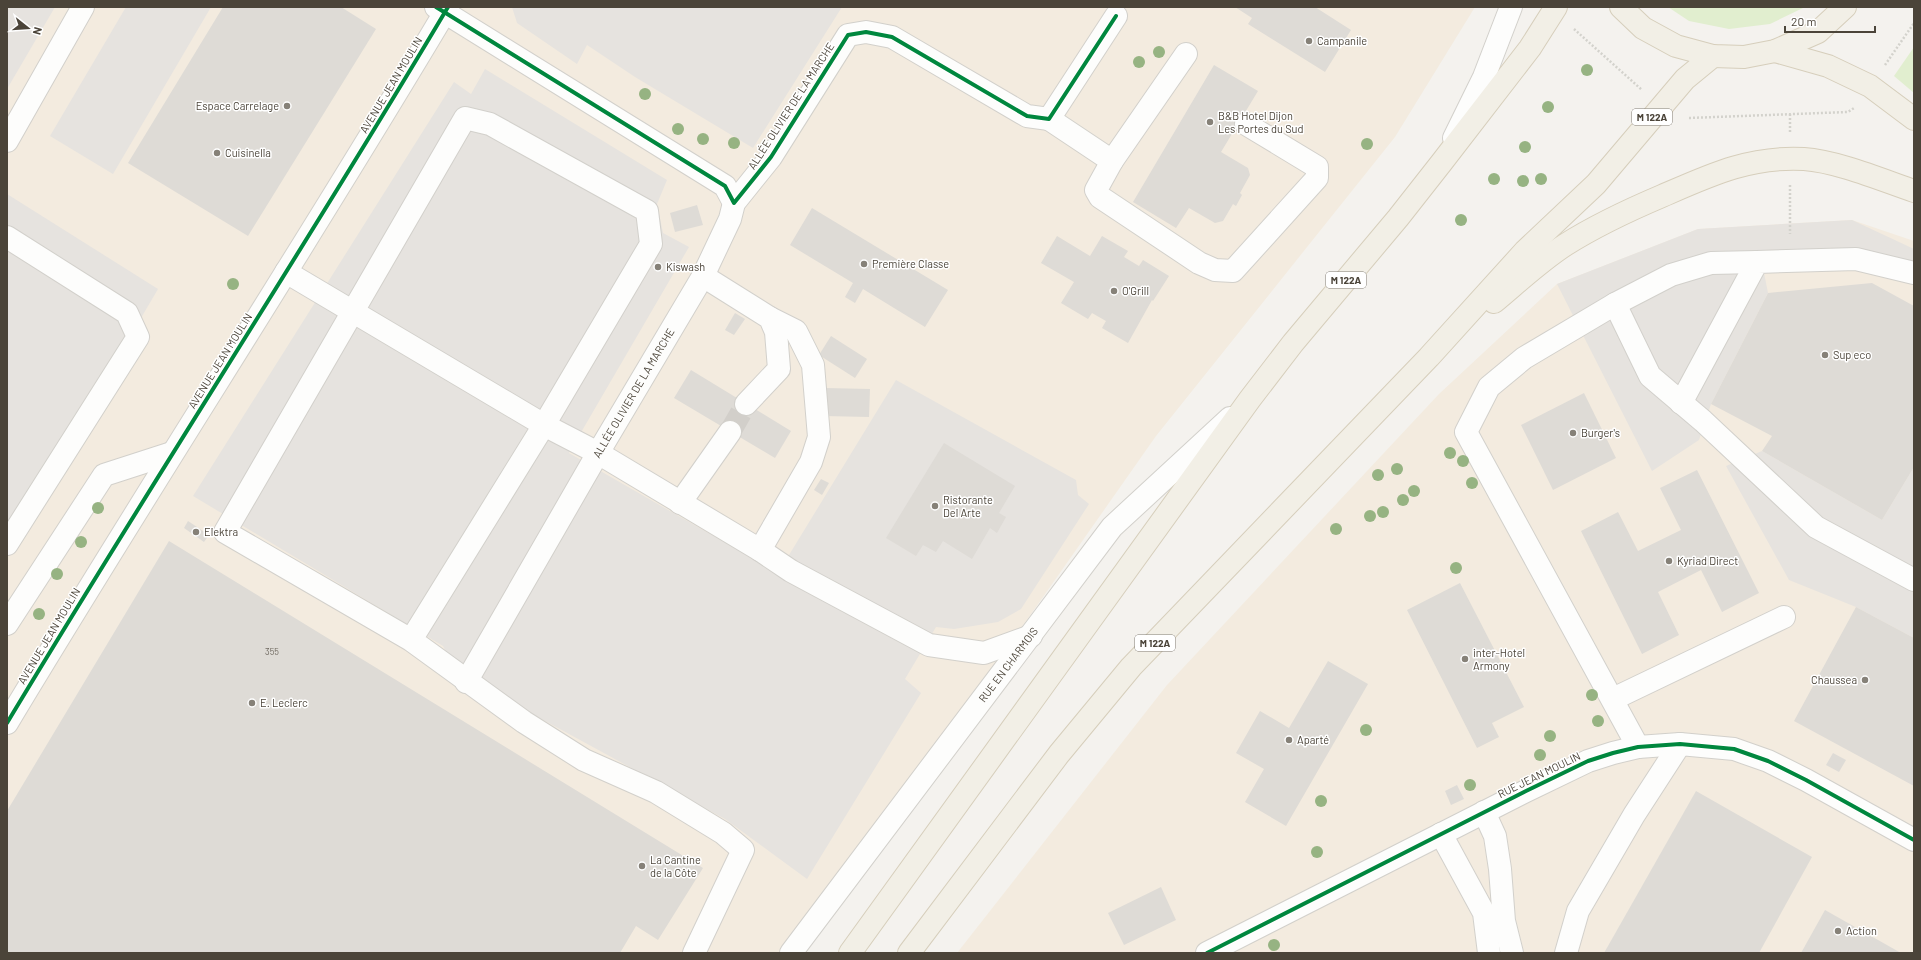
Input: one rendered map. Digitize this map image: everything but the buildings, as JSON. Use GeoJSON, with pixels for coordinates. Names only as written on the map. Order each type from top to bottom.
{"type":"FeatureCollection","features":[{"type":"Feature","properties":{"kind":"main road","name":"M 122A"},"geometry":{"type":"LineString","coordinates":[[850,953],[1250,399],[1293,343],[1442,162],[1530,48],[1556,7]]}},
{"type":"Feature","properties":{"kind":"main road"},"geometry":{"type":"LineString","coordinates":[[1621,7],[1643,28],[1676,46],[1713,56],[1744,57],[1775,51],[1818,32],[1845,7]]}},
{"type":"Feature","properties":{"kind":"main road"},"geometry":{"type":"LineString","coordinates":[[1775,51],[1828,66],[1870,86],[1914,119]]}},
{"type":"Feature","properties":{"kind":"main road","name":"M 122A"},"geometry":{"type":"LineString","coordinates":[[909,953],[1063,749],[1131,667],[1429,357],[1525,251],[1596,184],[1685,79],[1713,56]]}},
{"type":"Feature","properties":{"kind":"main road"},"geometry":{"type":"LineString","coordinates":[[1429,357],[1534,268],[1565,246],[1626,211],[1718,171],[1739,164],[1767,160],[1790,158],[1806,159],[1825,163],[1914,191]]}},
{"type":"Feature","properties":{"kind":"street"},"geometry":{"type":"LineString","coordinates":[[7,141],[82,7]]}},
{"type":"Feature","properties":{"kind":"street"},"geometry":{"type":"LineString","coordinates":[[1442,162],[1484,77],[1512,7]]}},
{"type":"Feature","properties":{"kind":"street"},"geometry":{"type":"LineString","coordinates":[[443,9],[725,186],[734,203]]}},
{"type":"Feature","properties":{"kind":"street","name":"AVENUE JEAN MOULIN"},"geometry":{"type":"LineString","coordinates":[[7,724],[88,588],[370,138],[443,9]]}},
{"type":"Feature","properties":{"kind":"street"},"geometry":{"type":"LineString","coordinates":[[1112,161],[1050,119],[1116,16]]}},
{"type":"Feature","properties":{"kind":"street","name":"ALLÉE OLIVIER DE LA MARCHE"},"geometry":{"type":"LineString","coordinates":[[1031,636],[984,653],[929,645],[791,571],[760,550],[598,453],[703,276],[730,219],[734,203],[771,157],[848,35],[866,32],[892,37],[1027,116],[1050,119]]}},
{"type":"Feature","properties":{"kind":"street"},"geometry":{"type":"LineString","coordinates":[[1186,54],[1112,161],[1096,190],[1100,197],[1199,263],[1215,270],[1233,271],[1317,178],[1317,167],[1246,124]]}},
{"type":"Feature","properties":{"kind":"street"},"geometry":{"type":"LineString","coordinates":[[411,640],[544,425],[651,244],[646,211],[490,124],[465,118],[225,532],[411,640],[466,682],[524,722],[584,760],[656,792],[723,833],[743,850],[694,953]]}},
{"type":"Feature","properties":{"kind":"street"},"geometry":{"type":"LineString","coordinates":[[7,237],[127,314],[138,337],[7,544]]}},
{"type":"Feature","properties":{"kind":"street"},"geometry":{"type":"LineString","coordinates":[[1638,747],[1466,432],[1489,386],[1524,358],[1615,304],[1671,275],[1711,263],[1856,259],[1914,273]]}},
{"type":"Feature","properties":{"kind":"street"},"geometry":{"type":"LineString","coordinates":[[1681,403],[1757,262]]}},
{"type":"Feature","properties":{"kind":"street"},"geometry":{"type":"LineString","coordinates":[[286,272],[544,425],[598,453],[466,682]]}},
{"type":"Feature","properties":{"kind":"street"},"geometry":{"type":"LineString","coordinates":[[703,276],[770,318],[796,332],[812,365],[819,437],[811,462],[760,550]]}},
{"type":"Feature","properties":{"kind":"street"},"geometry":{"type":"LineString","coordinates":[[1615,304],[1650,376],[1703,420],[1816,527],[1914,580]]}},
{"type":"Feature","properties":{"kind":"street"},"geometry":{"type":"LineString","coordinates":[[746,404],[779,369],[776,332],[770,318]]}},
{"type":"Feature","properties":{"kind":"street","name":"RUE EN CHARMOIS"},"geometry":{"type":"LineString","coordinates":[[791,953],[1112,527],[1250,399]]}},
{"type":"Feature","properties":{"kind":"street"},"geometry":{"type":"LineString","coordinates":[[680,503],[730,432]]}},
{"type":"Feature","properties":{"kind":"street"},"geometry":{"type":"LineString","coordinates":[[7,624],[104,475],[172,453]]}},
{"type":"Feature","properties":{"kind":"street"},"geometry":{"type":"LineString","coordinates":[[1613,699],[1784,617]]}},
{"type":"Feature","properties":{"kind":"street"},"geometry":{"type":"LineString","coordinates":[[1566,953],[1578,911],[1634,815],[1680,744]]}},
{"type":"Feature","properties":{"kind":"street","name":"RUE JEAN MOULIN"},"geometry":{"type":"LineString","coordinates":[[1207,953],[1484,812],[1588,761],[1638,747],[1680,744],[1734,749],[1768,761],[1806,780],[1914,840]]}},
{"type":"Feature","properties":{"kind":"street"},"geometry":{"type":"LineString","coordinates":[[1484,812],[1495,836],[1500,869],[1504,921],[1512,953]]}},
{"type":"Feature","properties":{"kind":"street"},"geometry":{"type":"LineString","coordinates":[[1441,834],[1484,913],[1489,953]]}},
{"type":"Feature","properties":{"kind":"path"},"geometry":{"type":"LineString","coordinates":[[1779,261],[1790,240],[1790,114]]}},
{"type":"Feature","properties":{"kind":"shaded area"},"geometry":{"type":"Polygon","coordinates":[[[7,7],[1475,7],[1395,137],[1156,436],[793,953],[7,953],[7,7]]]}},
{"type":"Feature","properties":{"kind":"shaded area"},"geometry":{"type":"Polygon","coordinates":[[[7,7],[55,7],[7,89],[7,7]]]}},
{"type":"Feature","properties":{"kind":"shaded area"},"geometry":{"type":"Polygon","coordinates":[[[126,7],[211,7],[113,174],[50,136],[126,7]]]}},
{"type":"Feature","properties":{"kind":"shaded area"},"geometry":{"type":"Polygon","coordinates":[[[512,7],[842,7],[753,148],[635,77],[587,45],[577,64],[517,23],[512,7]]]}},
{"type":"Feature","properties":{"kind":"shaded area"},"geometry":{"type":"Polygon","coordinates":[[[485,69],[667,180],[657,204],[663,233],[689,247],[569,453],[778,573],[896,380],[1076,480],[1078,495],[1089,504],[1021,609],[998,622],[954,629],[936,627],[905,679],[921,693],[807,879],[725,819],[457,673],[443,646],[193,496],[454,82],[471,94],[485,69]]]}},
{"type":"Feature","properties":{"kind":"shaded area"},"geometry":{"type":"Polygon","coordinates":[[[7,194],[158,289],[7,546],[7,194]]]}},
{"type":"Feature","properties":{"kind":"shaded area"},"geometry":{"type":"Polygon","coordinates":[[[1852,220],[1914,241],[1914,953],[957,953],[1167,685],[1439,394],[1557,284],[1698,229],[1852,220]]]}},
{"type":"Feature","properties":{"kind":"shaded area"},"geometry":{"type":"Polygon","coordinates":[[[1852,220],[1914,249],[1914,279],[1760,252],[1768,293],[1711,404],[1699,440],[1652,471],[1557,284],[1698,229],[1852,220]]]}},
{"type":"Feature","properties":{"kind":"shaded area"},"geometry":{"type":"Polygon","coordinates":[[[1762,451],[1882,520],[1914,467],[1914,638],[1856,607],[1789,580],[1726,466],[1762,451]]]}},
{"type":"Feature","properties":{"kind":"green space"},"geometry":{"type":"Polygon","coordinates":[[[1668,7],[1805,7],[1770,24],[1729,29],[1689,21],[1668,7]]]}},
{"type":"Feature","properties":{"kind":"green space"},"geometry":{"type":"Polygon","coordinates":[[[1914,47],[1914,93],[1894,76],[1914,47]]]}},
{"type":"Feature","properties":{"kind":"tunnel"},"geometry":{"type":"LineString","coordinates":[[730,432],[746,404]]}},
{"type":"Feature","properties":{"kind":"cycle path"},"geometry":{"type":"LineString","coordinates":[[436,7],[725,186],[734,203],[771,157],[848,35],[866,32],[892,37],[1027,116],[1049,119],[1116,16]]}},
{"type":"Feature","properties":{"kind":"cycle path"},"geometry":{"type":"LineString","coordinates":[[7,723],[61,633],[339,187],[448,7]]}},
{"type":"Feature","properties":{"kind":"cycle path"},"geometry":{"type":"LineString","coordinates":[[1207,953],[1588,761],[1638,747],[1680,744],[1734,749],[1768,761],[1806,780],[1914,840]]}},
{"type":"Feature","properties":{"kind":"place","name":"Campanile"},"geometry":{"type":"Point","coordinates":[1309,41]}},
{"type":"Feature","properties":{"kind":"place","name":"Espace Carrelage"},"geometry":{"type":"Point","coordinates":[287,106]}},
{"type":"Feature","properties":{"kind":"place","name":"B&B Hotel Dijon Les Portes du Sud"},"geometry":{"type":"Point","coordinates":[1210,122]}},
{"type":"Feature","properties":{"kind":"place","name":"Cuisinella"},"geometry":{"type":"Point","coordinates":[217,153]}},
{"type":"Feature","properties":{"kind":"place","name":"Première Classe"},"geometry":{"type":"Point","coordinates":[864,264]}},
{"type":"Feature","properties":{"kind":"place","name":"Kiswash"},"geometry":{"type":"Point","coordinates":[658,267]}},
{"type":"Feature","properties":{"kind":"place","name":"O'Grill"},"geometry":{"type":"Point","coordinates":[1114,291]}},
{"type":"Feature","properties":{"kind":"place","name":"Sup eco"},"geometry":{"type":"Point","coordinates":[1825,355]}},
{"type":"Feature","properties":{"kind":"place","name":"Burger's"},"geometry":{"type":"Point","coordinates":[1573,433]}},
{"type":"Feature","properties":{"kind":"place","name":"Ristorante Del Arte"},"geometry":{"type":"Point","coordinates":[935,506]}},
{"type":"Feature","properties":{"kind":"place","name":"Elektra"},"geometry":{"type":"Point","coordinates":[196,532]}},
{"type":"Feature","properties":{"kind":"place","name":"Kyriad Direct"},"geometry":{"type":"Point","coordinates":[1669,561]}},
{"type":"Feature","properties":{"kind":"place","name":"inter-Hotel Armony"},"geometry":{"type":"Point","coordinates":[1465,659]}},
{"type":"Feature","properties":{"kind":"place","name":"Chaussea"},"geometry":{"type":"Point","coordinates":[1865,680]}},
{"type":"Feature","properties":{"kind":"place","name":"E. Leclerc"},"geometry":{"type":"Point","coordinates":[252,703]}},
{"type":"Feature","properties":{"kind":"place","name":"Aparté"},"geometry":{"type":"Point","coordinates":[1289,740]}},
{"type":"Feature","properties":{"kind":"place","name":"La Cantine de la Côte"},"geometry":{"type":"Point","coordinates":[642,866]}},
{"type":"Feature","properties":{"kind":"place","name":"Action"},"geometry":{"type":"Point","coordinates":[1838,931]}}]}
